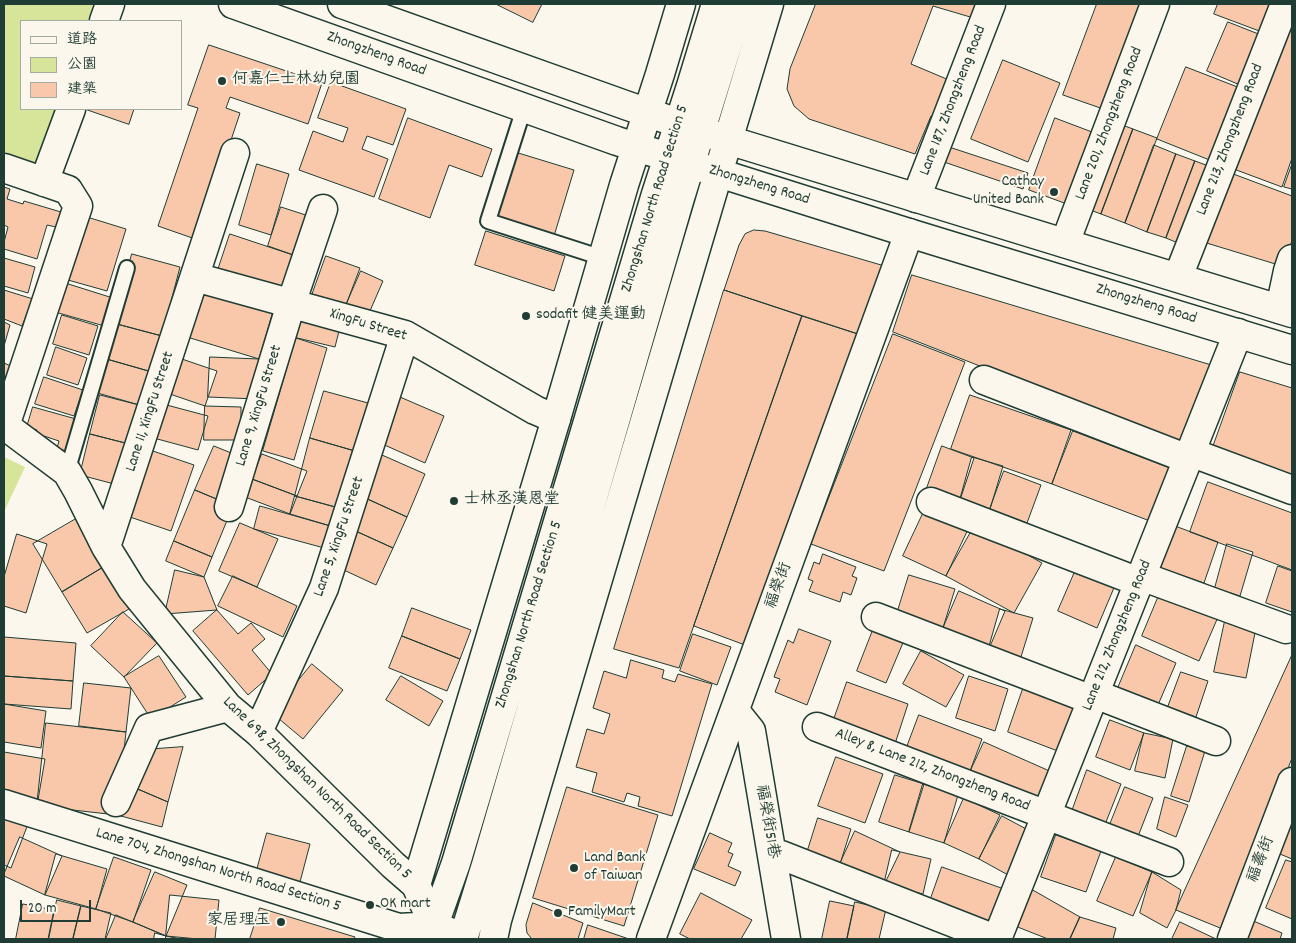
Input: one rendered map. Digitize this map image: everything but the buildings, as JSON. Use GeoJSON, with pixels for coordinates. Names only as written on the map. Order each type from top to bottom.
{"type":"FeatureCollection","features":[{"type":"Feature","properties":{"kind":"street"},"geometry":{"type":"LineString","coordinates":[[104,20],[110,4]]}},
{"type":"Feature","properties":{"kind":"street","name":"Zhongzheng Road"},"geometry":{"type":"LineString","coordinates":[[232,4],[616,141],[1292,350]]}},
{"type":"Feature","properties":{"kind":"street"},"geometry":{"type":"LineString","coordinates":[[342,4],[728,140],[1286,311],[1288,271],[1292,259]]}},
{"type":"Feature","properties":{"kind":"street","name":"Zhongshan North Road Section 5"},"geometry":{"type":"LineString","coordinates":[[398,934],[416,884],[602,258],[681,4]]}},
{"type":"Feature","properties":{"kind":"street","name":"Zhongshan North Road Section 5"},"geometry":{"type":"LineString","coordinates":[[690,127],[716,4]]}},
{"type":"Feature","properties":{"kind":"street","name":"Zhongshan North Road Section 5"},"geometry":{"type":"LineString","coordinates":[[432,933],[456,863],[690,127],[740,4]]}},
{"type":"Feature","properties":{"kind":"street"},"geometry":{"type":"LineString","coordinates":[[494,939],[497,920],[770,4]]}},
{"type":"Feature","properties":{"kind":"street","name":"Lane 187, Zhongzheng Road"},"geometry":{"type":"LineString","coordinates":[[916,198],[991,4]]}},
{"type":"Feature","properties":{"kind":"street","name":"Lane 201, Zhongzheng Road"},"geometry":{"type":"LineString","coordinates":[[1065,244],[1155,4]]}},
{"type":"Feature","properties":{"kind":"street","name":"Lane 213, Zhongzheng Road"},"geometry":{"type":"LineString","coordinates":[[1178,277],[1285,4]]}},
{"type":"Feature","properties":{"kind":"street"},"geometry":{"type":"LineString","coordinates":[[44,182],[71,110]]}},
{"type":"Feature","properties":{"kind":"street","name":"Lane 11, XingFu Street"},"geometry":{"type":"LineString","coordinates":[[106,547],[234,153]]}},
{"type":"Feature","properties":{"kind":"street","name":"Zhongshan North Road Section 5"},"geometry":{"type":"LineString","coordinates":[[466,938],[679,161]]}},
{"type":"Feature","properties":{"kind":"street"},"geometry":{"type":"LineString","coordinates":[[4,168],[68,190],[78,206],[4,426]]}},
{"type":"Feature","properties":{"kind":"street","name":"Lane 9, XingFu Street"},"geometry":{"type":"LineString","coordinates":[[229,507],[290,304],[323,209]]}},
{"type":"Feature","properties":{"kind":"street","name":"福榮街"},"geometry":{"type":"LineString","coordinates":[[651,939],[909,233]]}},
{"type":"Feature","properties":{"kind":"street","name":"XingFu Street"},"geometry":{"type":"LineString","coordinates":[[195,277],[406,335],[535,410],[556,418]]}},
{"type":"Feature","properties":{"kind":"street","name":"Lane 212, Zhongzheng Road"},"geometry":{"type":"LineString","coordinates":[[1002,938],[1047,815],[1238,333]]}},
{"type":"Feature","properties":{"kind":"street","name":"Lane 5, XingFu Street"},"geometry":{"type":"LineString","coordinates":[[258,732],[324,588],[406,335]]}},
{"type":"Feature","properties":{"kind":"street"},"geometry":{"type":"LineString","coordinates":[[984,380],[1189,456],[1292,490]]}},
{"type":"Feature","properties":{"kind":"street","name":"Lane 698, Zhongshan North Road Section 5"},"geometry":{"type":"LineString","coordinates":[[4,426],[67,472],[106,547],[132,589],[228,707],[258,732],[393,865],[416,884],[432,933]]}},
{"type":"Feature","properties":{"kind":"street"},"geometry":{"type":"LineString","coordinates":[[931,502],[1140,579],[1286,629]]}},
{"type":"Feature","properties":{"kind":"street"},"geometry":{"type":"LineString","coordinates":[[876,617],[1216,741]]}},
{"type":"Feature","properties":{"kind":"street"},"geometry":{"type":"LineString","coordinates":[[116,802],[149,728],[228,707]]}},
{"type":"Feature","properties":{"kind":"street","name":"福榮街51巷"},"geometry":{"type":"LineString","coordinates":[[735,710],[751,731],[786,939]]}},
{"type":"Feature","properties":{"kind":"street","name":"Alley 8, Lane 212, Zhongzheng Road"},"geometry":{"type":"LineString","coordinates":[[817,727],[1169,862]]}},
{"type":"Feature","properties":{"kind":"street","name":"福壽街"},"geometry":{"type":"LineString","coordinates":[[1232,939],[1292,782]]}},
{"type":"Feature","properties":{"kind":"street","name":"Lane 704, Zhongshan North Road Section 5"},"geometry":{"type":"LineString","coordinates":[[4,804],[398,934],[432,933]]}},
{"type":"Feature","properties":{"kind":"street"},"geometry":{"type":"LineString","coordinates":[[781,855],[1002,938]]}},
{"type":"Feature","properties":{"kind":"street"},"geometry":{"type":"LineString","coordinates":[[432,933],[466,938]]}},
{"type":"Feature","properties":{"kind":"lane"},"geometry":{"type":"LineString","coordinates":[[524,108],[488,221],[602,258]]}},
{"type":"Feature","properties":{"kind":"lane"},"geometry":{"type":"LineString","coordinates":[[67,472],[127,268]]}},
{"type":"Feature","properties":{"kind":"green space"},"geometry":{"type":"Polygon","coordinates":[[[4,4],[99,4],[93,20],[20,20],[20,110],[62,110],[39,170],[4,158],[4,4]]]}},
{"type":"Feature","properties":{"kind":"green space"},"geometry":{"type":"Polygon","coordinates":[[[4,457],[25,467],[4,512],[4,457]]]}},
{"type":"Feature","properties":{"kind":"place","name":"何嘉仁士林幼兒園"},"geometry":{"type":"Point","coordinates":[222,81]}},
{"type":"Feature","properties":{"kind":"place","name":"Cathay United Bank"},"geometry":{"type":"Point","coordinates":[1054,192]}},
{"type":"Feature","properties":{"kind":"place","name":"sodafit 健美運動"},"geometry":{"type":"Point","coordinates":[526,316]}},
{"type":"Feature","properties":{"kind":"place","name":"士林丞漢恩堂"},"geometry":{"type":"Point","coordinates":[454,501]}},
{"type":"Feature","properties":{"kind":"place","name":"Land Bank of Taiwan"},"geometry":{"type":"Point","coordinates":[574,868]}},
{"type":"Feature","properties":{"kind":"place","name":"OK mart"},"geometry":{"type":"Point","coordinates":[370,905]}},
{"type":"Feature","properties":{"kind":"place","name":"FamilyMart"},"geometry":{"type":"Point","coordinates":[558,913]}},
{"type":"Feature","properties":{"kind":"place","name":"家居理玉"},"geometry":{"type":"Point","coordinates":[281,922]}}]}
